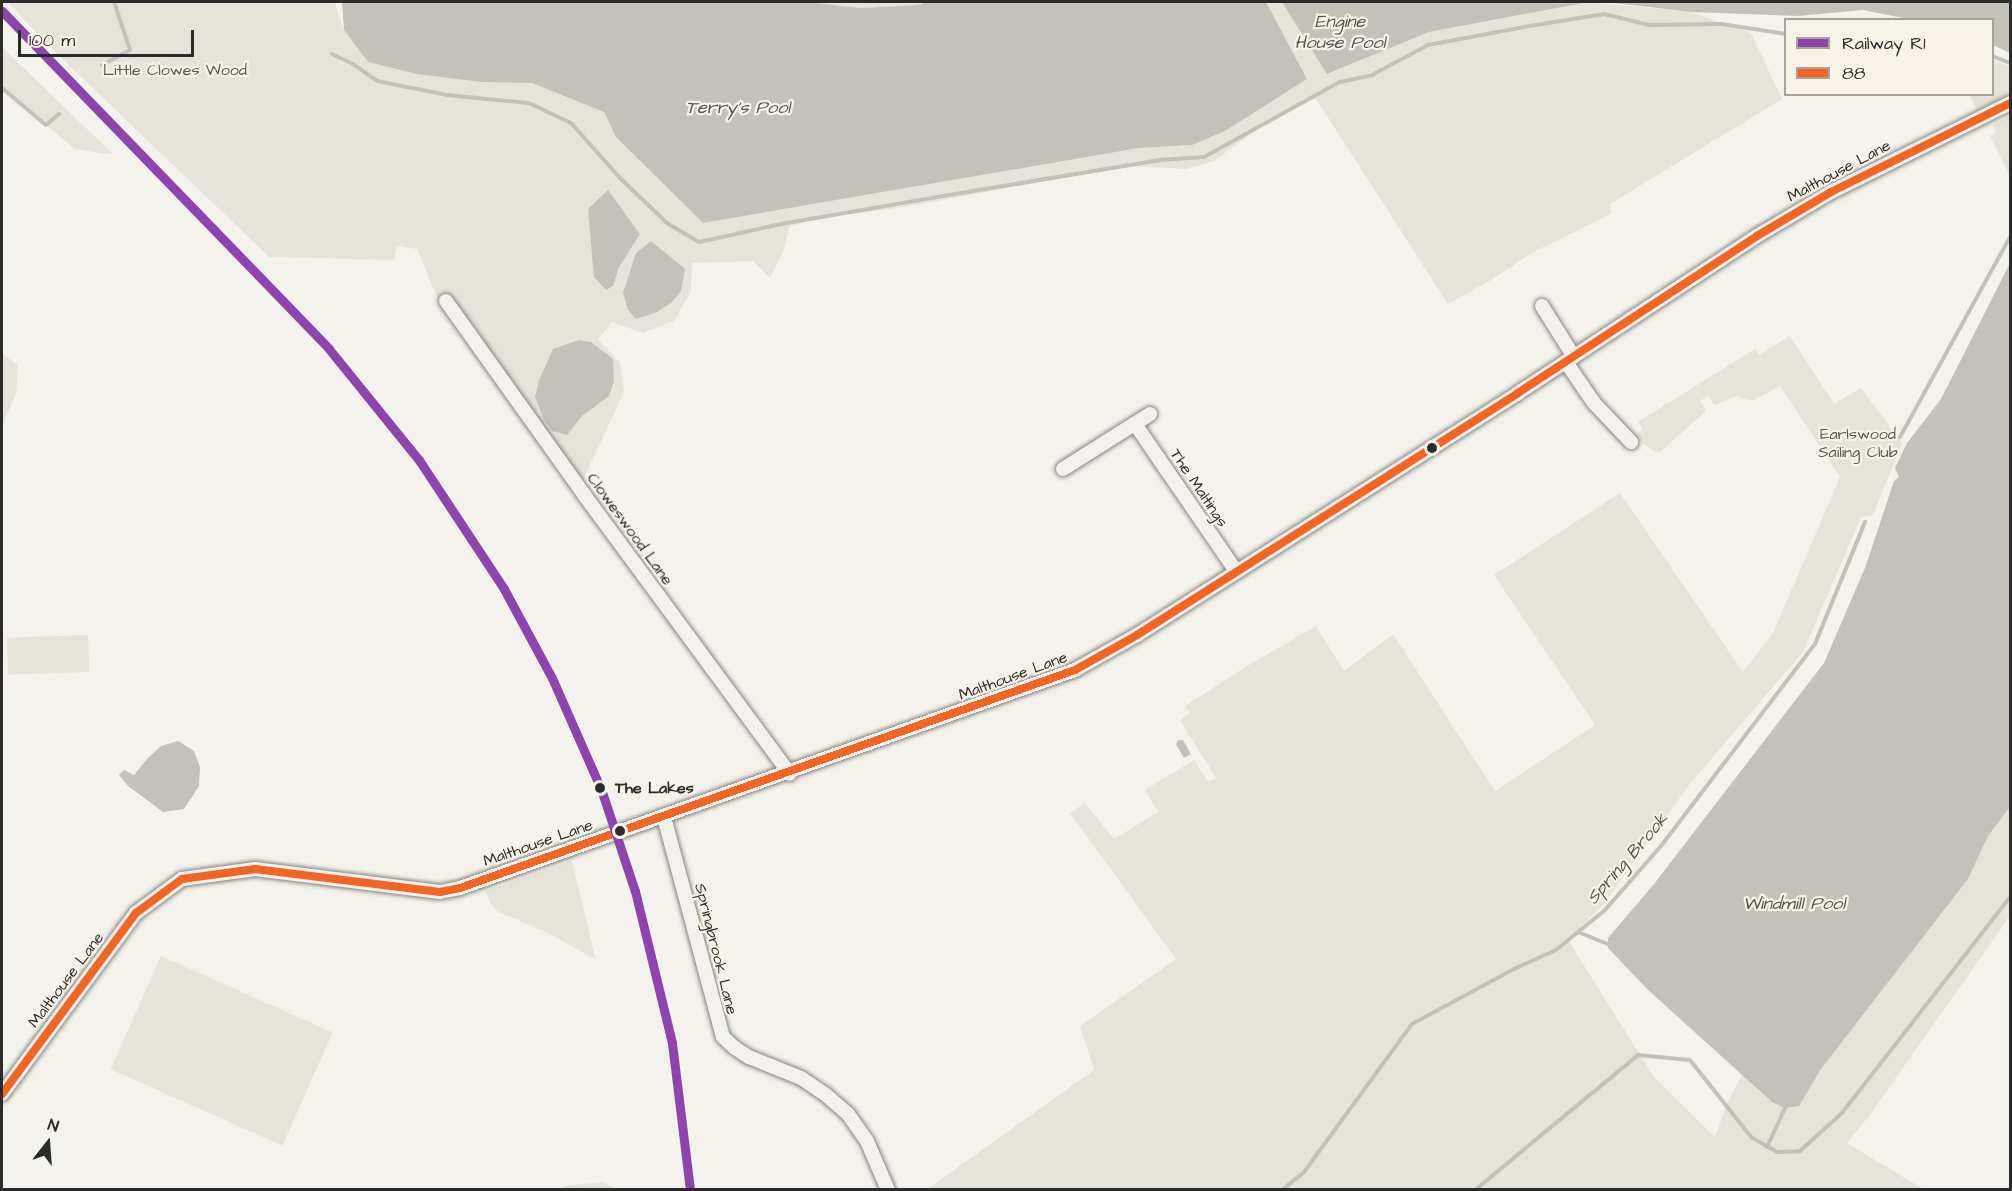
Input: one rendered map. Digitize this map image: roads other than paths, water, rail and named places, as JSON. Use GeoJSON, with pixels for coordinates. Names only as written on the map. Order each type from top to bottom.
{"type":"FeatureCollection","features":[{"type":"Feature","properties":{"kind":"street","name":"Malthouse Lane"},"geometry":{"type":"LineString","coordinates":[[2,1094],[136,913],[182,879],[255,868],[440,892],[460,888],[790,774],[1084,667],[1570,359],[1748,242],[1831,192],[2010,103]]}},
{"type":"Feature","properties":{"kind":"street","name":"Cloweswood Lane"},"geometry":{"type":"LineString","coordinates":[[446,301],[585,496],[790,774]]}},
{"type":"Feature","properties":{"kind":"street"},"geometry":{"type":"LineString","coordinates":[[1542,306],[1594,403],[1631,442]]}},
{"type":"Feature","properties":{"kind":"street"},"geometry":{"type":"LineString","coordinates":[[1063,469],[1150,414]]}},
{"type":"Feature","properties":{"kind":"street","name":"The Maltings"},"geometry":{"type":"LineString","coordinates":[[1135,424],[1236,571]]}},
{"type":"Feature","properties":{"kind":"street","name":"Springbrook Lane"},"geometry":{"type":"LineString","coordinates":[[664,817],[723,1036],[742,1053],[801,1078],[848,1114],[867,1141],[888,1190]]}},
{"type":"Feature","properties":{"kind":"water","name":"Terry's Pool"},"geometry":{"type":"Polygon","coordinates":[[[342,2],[807,2],[861,8],[918,5],[927,2],[1266,2],[1307,79],[1225,131],[1192,145],[1139,148],[703,223],[616,137],[604,112],[532,83],[481,82],[417,74],[368,62],[344,30],[342,2]]]}},
{"type":"Feature","properties":{"kind":"water","name":"Engine House Pool"},"geometry":{"type":"Polygon","coordinates":[[[1282,2],[1589,2],[1429,32],[1327,74],[1282,2]]]}},
{"type":"Feature","properties":{"kind":"water"},"geometry":{"type":"Polygon","coordinates":[[[1606,2],[2010,2],[2010,53],[1994,45],[1994,18],[1903,18],[1863,10],[1798,16],[1691,12],[1606,2]]]}},
{"type":"Feature","properties":{"kind":"water"},"geometry":{"type":"Polygon","coordinates":[[[608,190],[640,234],[619,267],[613,286],[606,290],[594,277],[588,209],[608,190]]]}},
{"type":"Feature","properties":{"kind":"water"},"geometry":{"type":"Polygon","coordinates":[[[651,241],[685,269],[681,291],[671,303],[655,313],[636,319],[628,310],[623,293],[636,253],[651,241]]]}},
{"type":"Feature","properties":{"kind":"water","name":"Windmill Pool"},"geometry":{"type":"Polygon","coordinates":[[[2010,263],[2010,807],[1988,836],[1968,879],[1821,1069],[1799,1106],[1785,1108],[1772,1102],[1647,989],[1608,948],[1608,938],[1654,884],[1824,663],[1865,568],[1894,481],[1899,477],[1895,468],[1907,443],[1941,399],[2010,263]]]}},
{"type":"Feature","properties":{"kind":"water"},"geometry":{"type":"Polygon","coordinates":[[[579,340],[591,342],[613,359],[614,381],[609,396],[582,416],[567,435],[552,431],[544,420],[535,397],[539,380],[553,349],[579,340]]]}},
{"type":"Feature","properties":{"kind":"water"},"geometry":{"type":"Polygon","coordinates":[[[1178,740],[1183,740],[1191,754],[1184,758],[1176,744],[1178,740]]]}},
{"type":"Feature","properties":{"kind":"water"},"geometry":{"type":"Polygon","coordinates":[[[178,741],[194,751],[200,767],[199,786],[184,809],[163,812],[128,786],[119,775],[124,770],[134,775],[161,746],[178,741]]]}},
{"type":"Feature","properties":{"kind":"waterway"},"geometry":{"type":"LineString","coordinates":[[102,65],[130,50],[114,2]]}},
{"type":"Feature","properties":{"kind":"waterway"},"geometry":{"type":"LineString","coordinates":[[332,54],[353,64],[377,81],[447,95],[529,103],[571,123],[620,178],[667,223],[699,242],[781,224],[961,193],[1160,160],[1204,157],[1340,82],[1372,75],[1428,45],[1604,14],[1649,25],[1721,24],[1784,34]]}},
{"type":"Feature","properties":{"kind":"waterway"},"geometry":{"type":"LineString","coordinates":[[1994,57],[2010,63]]}},
{"type":"Feature","properties":{"kind":"waterway"},"geometry":{"type":"LineString","coordinates":[[2,88],[46,125],[59,114]]}},
{"type":"Feature","properties":{"kind":"waterway"},"geometry":{"type":"LineString","coordinates":[[1900,437],[2010,237]]}},
{"type":"Feature","properties":{"kind":"waterway","name":"Spring Brook"},"geometry":{"type":"LineString","coordinates":[[1282,1190],[1304,1172],[1412,1024],[1516,968],[1556,950],[1605,910],[1661,846],[1815,644],[1865,522]]}},
{"type":"Feature","properties":{"kind":"waterway"},"geometry":{"type":"LineString","coordinates":[[1475,1190],[1638,1055],[1690,1060],[1751,1137],[1777,1152],[1800,1151],[1842,1113],[2010,897]]}},
{"type":"Feature","properties":{"kind":"waterway"},"geometry":{"type":"LineString","coordinates":[[1578,932],[1608,944]]}},
{"type":"Feature","properties":{"kind":"waterway"},"geometry":{"type":"LineString","coordinates":[[1767,1147],[1785,1108]]}},
{"type":"Feature","properties":{"kind":"rail line","name":"R1"},"geometry":{"type":"LineString","coordinates":[[2,11],[329,349],[419,460],[504,589],[552,678],[601,789],[635,891],[672,1043],[690,1190]]}},
{"type":"Feature","properties":{"kind":"place","name":"The Lakes"},"geometry":{"type":"Point","coordinates":[600,788]}},
{"type":"Feature","properties":{"kind":"park label","name":"Little Clowes Wood"},"geometry":{"type":"Point","coordinates":[175,70]}},
{"type":"Feature","properties":{"kind":"park label","name":"Earlswood Sailing Club"},"geometry":{"type":"Point","coordinates":[1858,443]}}]}
